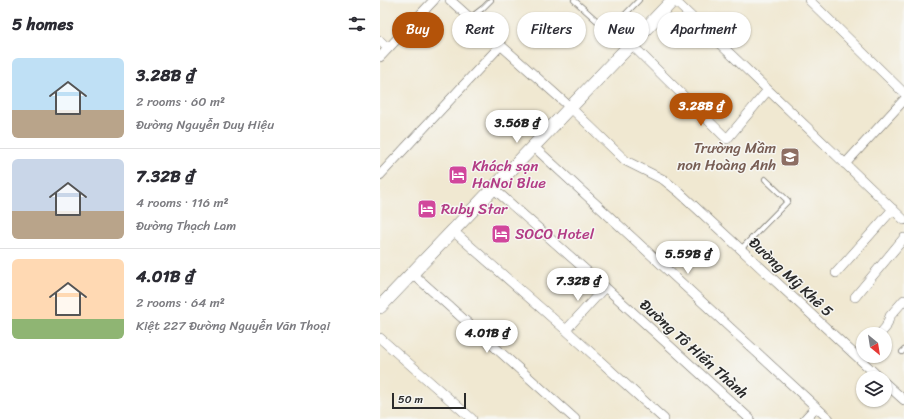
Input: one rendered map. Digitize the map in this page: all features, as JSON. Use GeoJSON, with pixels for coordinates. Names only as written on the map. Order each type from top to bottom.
{"type":"FeatureCollection","features":[{"type":"Feature","properties":{"kind":"main road"},"geometry":{"type":"LineString","coordinates":[[649,26],[674,0]]}},
{"type":"Feature","properties":{"kind":"main road"},"geometry":{"type":"LineString","coordinates":[[380,307],[627,48]]}},
{"type":"Feature","properties":{"kind":"street"},"geometry":{"type":"LineString","coordinates":[[380,57],[434,0]]}},
{"type":"Feature","properties":{"kind":"street","name":"Đường Mỹ Khê 5"},"geometry":{"type":"LineString","coordinates":[[450,0],[463,12]]}},
{"type":"Feature","properties":{"kind":"street"},"geometry":{"type":"LineString","coordinates":[[674,0],[904,220]]}},
{"type":"Feature","properties":{"kind":"street"},"geometry":{"type":"LineString","coordinates":[[809,0],[904,93]]}},
{"type":"Feature","properties":{"kind":"street"},"geometry":{"type":"LineString","coordinates":[[380,41],[388,48]]}},
{"type":"Feature","properties":{"kind":"street"},"geometry":{"type":"LineString","coordinates":[[380,175],[498,48]]}},
{"type":"Feature","properties":{"kind":"street","name":"Đường Mỹ Khê 5"},"geometry":{"type":"LineString","coordinates":[[504,48],[571,108],[626,161],[664,180],[872,371]]}},
{"type":"Feature","properties":{"kind":"street"},"geometry":{"type":"LineString","coordinates":[[631,48],[727,139],[768,90]]}},
{"type":"Feature","properties":{"kind":"street"},"geometry":{"type":"LineString","coordinates":[[845,164],[904,100]]}},
{"type":"Feature","properties":{"kind":"street"},"geometry":{"type":"LineString","coordinates":[[533,146],[829,419]]}},
{"type":"Feature","properties":{"kind":"street","name":"Đường Tô Hiến Thành"},"geometry":{"type":"LineString","coordinates":[[494,189],[605,287],[750,419]]}},
{"type":"Feature","properties":{"kind":"street"},"geometry":{"type":"LineString","coordinates":[[836,274],[893,209]]}},
{"type":"Feature","properties":{"kind":"street"},"geometry":{"type":"LineString","coordinates":[[454,231],[664,419]]}},
{"type":"Feature","properties":{"kind":"street"},"geometry":{"type":"LineString","coordinates":[[855,297],[904,238]]}},
{"type":"Feature","properties":{"kind":"street"},"geometry":{"type":"LineString","coordinates":[[412,272],[575,419]]}},
{"type":"Feature","properties":{"kind":"street"},"geometry":{"type":"LineString","coordinates":[[566,330],[605,287]]}},
{"type":"Feature","properties":{"kind":"street"},"geometry":{"type":"LineString","coordinates":[[886,327],[890,316],[904,300]]}},
{"type":"Feature","properties":{"kind":"street"},"geometry":{"type":"LineString","coordinates":[[380,338],[472,419]]}},
{"type":"Feature","properties":{"kind":"street"},"geometry":{"type":"LineString","coordinates":[[892,389],[904,400]]}},
{"type":"Feature","properties":{"kind":"street"},"geometry":{"type":"LineString","coordinates":[[805,419],[816,407]]}},
{"type":"Feature","properties":{"kind":"lane"},"geometry":{"type":"LineString","coordinates":[[478,12],[491,0]]}},
{"type":"Feature","properties":{"kind":"lane"},"geometry":{"type":"LineString","coordinates":[[574,0],[594,18]]}},
{"type":"Feature","properties":{"kind":"lane"},"geometry":{"type":"LineString","coordinates":[[627,12],[639,0]]}},
{"type":"Feature","properties":{"kind":"lane"},"geometry":{"type":"LineString","coordinates":[[741,249],[788,201],[765,179]]}},
{"type":"Feature","properties":{"kind":"place","name":"Trường Mầm non Hoàng Anh"},"geometry":{"type":"Point","coordinates":[790,157]}},
{"type":"Feature","properties":{"kind":"place","name":"Khách sạn HaNoi Blue"},"geometry":{"type":"Point","coordinates":[458,175]}},
{"type":"Feature","properties":{"kind":"place","name":"Ruby Star"},"geometry":{"type":"Point","coordinates":[427,209]}},
{"type":"Feature","properties":{"kind":"place","name":"SOCO Hotel"},"geometry":{"type":"Point","coordinates":[501,234]}}]}
